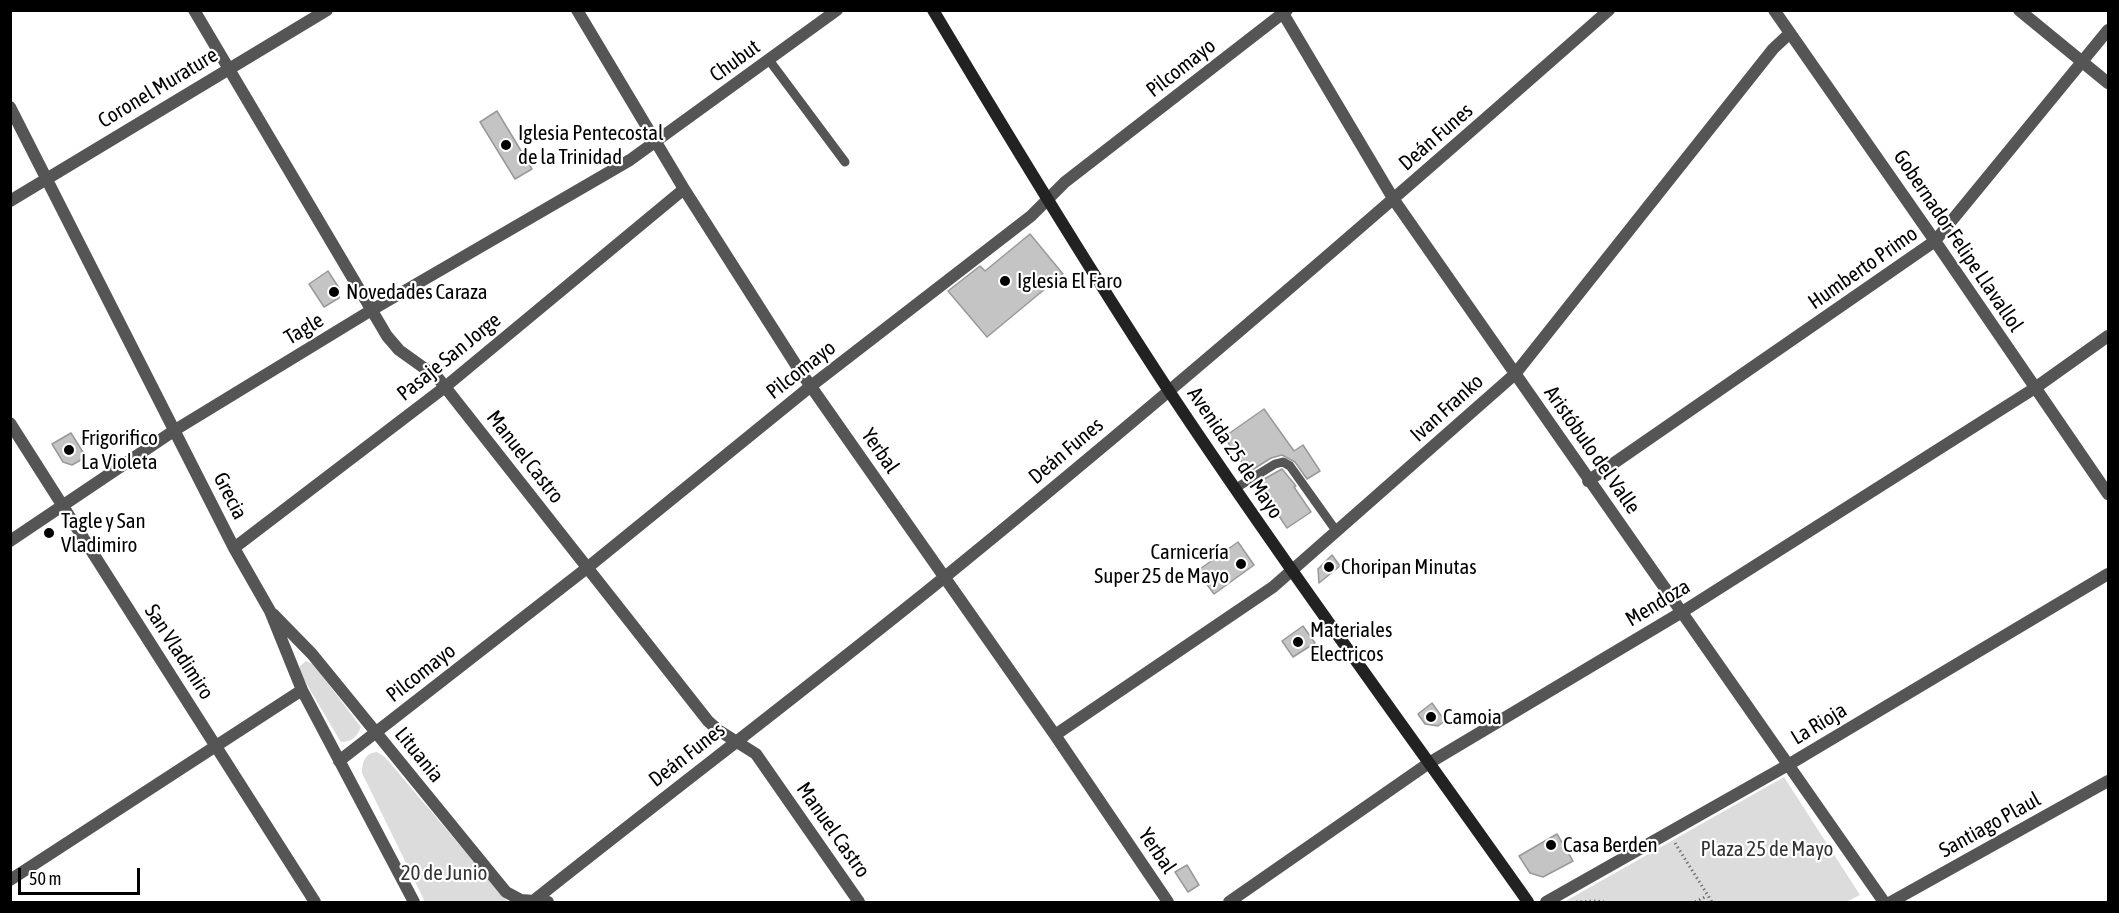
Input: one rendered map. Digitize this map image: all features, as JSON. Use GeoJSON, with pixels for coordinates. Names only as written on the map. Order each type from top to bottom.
{"type":"FeatureCollection","features":[{"type":"Feature","properties":{"kind":"main road","name":"Avenida 25 de Mayo"},"geometry":{"type":"LineString","coordinates":[[933,10],[1047,200],[1169,391],[1292,571],[1528,903]]}},
{"type":"Feature","properties":{"kind":"street","name":"Manuel Castro"},"geometry":{"type":"LineString","coordinates":[[194,10],[370,311],[387,336],[399,350],[429,370],[445,387],[708,721],[756,754],[860,903]]}},
{"type":"Feature","properties":{"kind":"street","name":"Coronel Murature"},"geometry":{"type":"LineString","coordinates":[[10,201],[327,10]]}},
{"type":"Feature","properties":{"kind":"street","name":"Yerbal"},"geometry":{"type":"LineString","coordinates":[[577,10],[684,189],[811,386],[1055,735],[1168,903]]}},
{"type":"Feature","properties":{"kind":"street","name":"Chubut"},"geometry":{"type":"LineString","coordinates":[[656,142],[837,10]]}},
{"type":"Feature","properties":{"kind":"street","name":"Deán Funes"},"geometry":{"type":"LineString","coordinates":[[532,902],[945,577],[1394,200],[1609,10]]}},
{"type":"Feature","properties":{"kind":"street","name":"Gobernador Felipe Llavallol"},"geometry":{"type":"LineString","coordinates":[[1774,10],[2109,494]]}},
{"type":"Feature","properties":{"kind":"street"},"geometry":{"type":"LineString","coordinates":[[2019,10],[2109,83]]}},
{"type":"Feature","properties":{"kind":"street","name":"Pilcomayo"},"geometry":{"type":"LineString","coordinates":[[339,761],[587,568],[811,386],[1031,216],[1065,182],[1284,11]]}},
{"type":"Feature","properties":{"kind":"street","name":"Aristóbulo del Valle"},"geometry":{"type":"LineString","coordinates":[[1284,11],[1394,200],[1884,903]]}},
{"type":"Feature","properties":{"kind":"street","name":"Humberto Primo"},"geometry":{"type":"LineString","coordinates":[[1588,481],[1935,241],[2109,30]]}},
{"type":"Feature","properties":{"kind":"street","name":"Ivan Franko"},"geometry":{"type":"LineString","coordinates":[[1055,735],[1272,587],[1515,374],[1773,49],[1790,33]]}},
{"type":"Feature","properties":{"kind":"street","name":"Grecia"},"geometry":{"type":"LineString","coordinates":[[10,107],[234,548],[270,611],[302,690],[414,903]]}},
{"type":"Feature","properties":{"kind":"street","name":"Tagle"},"geometry":{"type":"LineString","coordinates":[[10,541],[175,430],[370,311],[610,172],[656,142]]}},
{"type":"Feature","properties":{"kind":"street","name":"Pasaje San Jorge"},"geometry":{"type":"LineString","coordinates":[[234,548],[445,387],[684,189]]}},
{"type":"Feature","properties":{"kind":"street","name":"Mendoza"},"geometry":{"type":"LineString","coordinates":[[1229,903],[1430,763],[1682,612],[2035,388],[2109,336]]}},
{"type":"Feature","properties":{"kind":"street","name":"San Vladimiro"},"geometry":{"type":"LineString","coordinates":[[10,423],[315,903]]}},
{"type":"Feature","properties":{"kind":"street","name":"La Rioja"},"geometry":{"type":"LineString","coordinates":[[1546,903],[1788,765],[2109,574]]}},
{"type":"Feature","properties":{"kind":"street","name":"Lituania"},"geometry":{"type":"LineString","coordinates":[[270,611],[312,654],[506,892],[512,897],[548,903]]}},
{"type":"Feature","properties":{"kind":"street"},"geometry":{"type":"LineString","coordinates":[[10,880],[302,690]]}},
{"type":"Feature","properties":{"kind":"street","name":"Santiago Plaul"},"geometry":{"type":"LineString","coordinates":[[1891,903],[2109,781]]}},
{"type":"Feature","properties":{"kind":"lane"},"geometry":{"type":"LineString","coordinates":[[769,60],[845,162]]}},
{"type":"Feature","properties":{"kind":"lane"},"geometry":{"type":"LineString","coordinates":[[1236,488],[1275,464],[1283,462],[1290,466],[1337,532]]}},
{"type":"Feature","properties":{"kind":"path"},"geometry":{"type":"LineString","coordinates":[[1669,834],[1712,903]]}},
{"type":"Feature","properties":{"kind":"path"},"geometry":{"type":"LineString","coordinates":[[1695,903],[1707,896]]}},
{"type":"Feature","properties":{"kind":"path"},"geometry":{"type":"LineString","coordinates":[[1576,903],[1597,901],[1604,903]]}},
{"type":"Feature","properties":{"kind":"green space"},"geometry":{"type":"Polygon","coordinates":[[[306,661],[313,664],[361,727],[351,740],[341,742],[299,671],[300,666],[306,661]]]}},
{"type":"Feature","properties":{"kind":"green space","name":"20 de Junio"},"geometry":{"type":"Polygon","coordinates":[[[377,752],[385,757],[508,902],[425,902],[362,773],[365,759],[377,752]]]}},
{"type":"Feature","properties":{"kind":"green space","name":"Plaza 25 de Mayo"},"geometry":{"type":"Polygon","coordinates":[[[1784,777],[1860,895],[1846,902],[1564,902],[1784,777]]]}},
{"type":"Feature","properties":{"kind":"building","name":"Iglesia Pentecostal de la Trinidad"},"geometry":{"type":"Polygon","coordinates":[[[497,111],[532,169],[515,179],[480,122],[497,111]]]}},
{"type":"Feature","properties":{"kind":"building","name":"Iglesia El Faro"},"geometry":{"type":"Polygon","coordinates":[[[1030,234],[1063,274],[987,337],[948,291],[980,266],[985,271],[1030,234]]]}},
{"type":"Feature","properties":{"kind":"building"},"geometry":{"type":"Polygon","coordinates":[[[328,271],[339,288],[339,298],[324,307],[309,284],[328,271]]]}},
{"type":"Feature","properties":{"kind":"building"},"geometry":{"type":"Polygon","coordinates":[[[1264,409],[1294,451],[1303,445],[1320,471],[1307,479],[1295,462],[1282,455],[1271,458],[1249,472],[1224,437],[1264,409]]]}},
{"type":"Feature","properties":{"kind":"building","name":"Frigorifico La Violeta"},"geometry":{"type":"Polygon","coordinates":[[[71,433],[86,457],[72,465],[63,462],[52,444],[71,433]]]}},
{"type":"Feature","properties":{"kind":"building"},"geometry":{"type":"Polygon","coordinates":[[[1282,469],[1296,486],[1294,487],[1311,512],[1287,528],[1257,483],[1282,469]]]}},
{"type":"Feature","properties":{"kind":"building"},"geometry":{"type":"Polygon","coordinates":[[[1238,542],[1254,565],[1214,594],[1197,571],[1238,542]]]}},
{"type":"Feature","properties":{"kind":"building","name":"Choripan Minutas"},"geometry":{"type":"Polygon","coordinates":[[[1332,555],[1340,566],[1319,583],[1318,569],[1332,555]]]}},
{"type":"Feature","properties":{"kind":"building","name":"Materiales Electricos"},"geometry":{"type":"Polygon","coordinates":[[[1303,626],[1315,643],[1293,657],[1282,641],[1303,626]]]}},
{"type":"Feature","properties":{"kind":"building","name":"Camoia"},"geometry":{"type":"Polygon","coordinates":[[[1432,703],[1445,721],[1438,726],[1425,724],[1418,714],[1432,703]]]}},
{"type":"Feature","properties":{"kind":"building","name":"Casa Berden"},"geometry":{"type":"Polygon","coordinates":[[[1557,834],[1573,861],[1543,877],[1530,873],[1519,856],[1557,834]]]}},
{"type":"Feature","properties":{"kind":"building"},"geometry":{"type":"Polygon","coordinates":[[[1187,865],[1199,885],[1188,892],[1175,872],[1187,865]]]}},
{"type":"Feature","properties":{"kind":"place","name":"Iglesia Pentecostal de la Trinidad"},"geometry":{"type":"Point","coordinates":[506,145]}},
{"type":"Feature","properties":{"kind":"place","name":"Iglesia El Faro"},"geometry":{"type":"Point","coordinates":[1005,281]}},
{"type":"Feature","properties":{"kind":"place","name":"Novedades Caraza"},"geometry":{"type":"Point","coordinates":[334,292]}},
{"type":"Feature","properties":{"kind":"place","name":"Frigorifico La Violeta"},"geometry":{"type":"Point","coordinates":[69,450]}},
{"type":"Feature","properties":{"kind":"place","name":"Tagle y San Vladimiro"},"geometry":{"type":"Point","coordinates":[49,533]}},
{"type":"Feature","properties":{"kind":"place","name":"Carnicería Super 25 de Mayo"},"geometry":{"type":"Point","coordinates":[1241,564]}},
{"type":"Feature","properties":{"kind":"place","name":"Choripan Minutas"},"geometry":{"type":"Point","coordinates":[1329,567]}},
{"type":"Feature","properties":{"kind":"place","name":"Materiales Electricos"},"geometry":{"type":"Point","coordinates":[1298,642]}},
{"type":"Feature","properties":{"kind":"place","name":"Camoia"},"geometry":{"type":"Point","coordinates":[1431,717]}},
{"type":"Feature","properties":{"kind":"place","name":"Casa Berden"},"geometry":{"type":"Point","coordinates":[1551,845]}}]}
